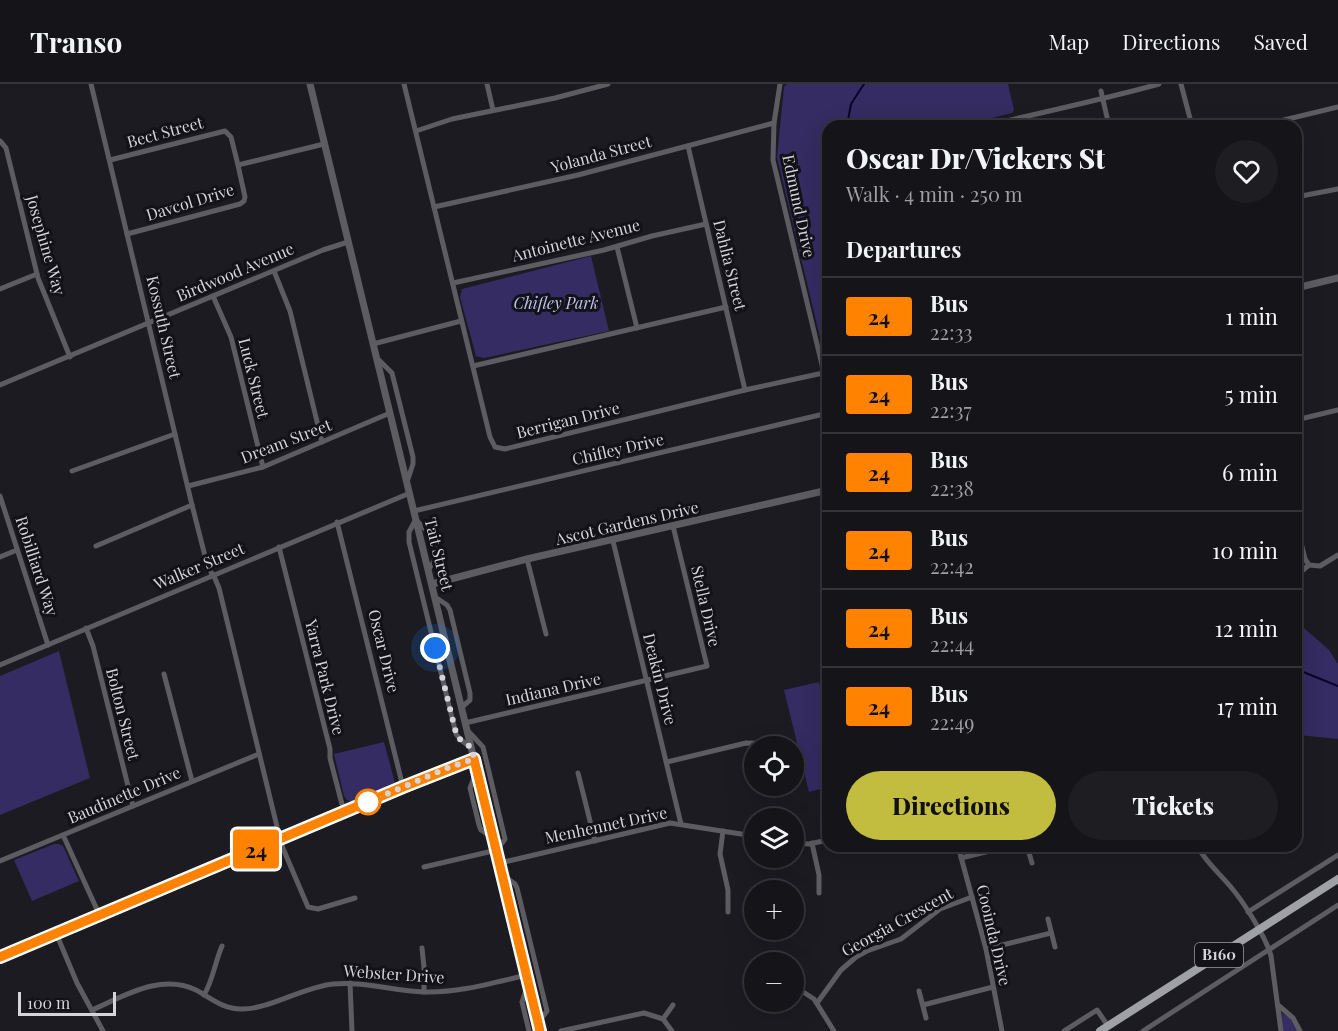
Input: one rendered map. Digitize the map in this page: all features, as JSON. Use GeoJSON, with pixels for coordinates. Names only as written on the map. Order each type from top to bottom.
{"type":"FeatureCollection","features":[{"type":"Feature","properties":{"kind":"main road","name":"B160"},"geometry":{"type":"LineString","coordinates":[[1100,1031],[1338,879]]}},
{"type":"Feature","properties":{"kind":"street","name":"Kossuth Street"},"geometry":{"type":"LineString","coordinates":[[91,84],[192,505],[205,556],[219,588],[280,839],[308,907],[318,909],[355,898]]}},
{"type":"Feature","properties":{"kind":"street","name":"Tait Street"},"geometry":{"type":"LineString","coordinates":[[310,84],[540,1031]]}},
{"type":"Feature","properties":{"kind":"street","name":"Berrigan Drive"},"geometry":{"type":"LineString","coordinates":[[404,84],[491,441],[495,447],[501,449],[822,373]]}},
{"type":"Feature","properties":{"kind":"street"},"geometry":{"type":"LineString","coordinates":[[487,84],[493,110]]}},
{"type":"Feature","properties":{"kind":"street"},"geometry":{"type":"LineString","coordinates":[[416,131],[452,119],[555,98],[608,84]]}},
{"type":"Feature","properties":{"kind":"street","name":"Edmund Drive"},"geometry":{"type":"LineString","coordinates":[[780,84],[774,123],[773,160],[822,369]]}},
{"type":"Feature","properties":{"kind":"street"},"geometry":{"type":"LineString","coordinates":[[1016,120],[1022,113],[1103,99],[1159,84]]}},
{"type":"Feature","properties":{"kind":"street"},"geometry":{"type":"LineString","coordinates":[[1181,84],[1190,120]]}},
{"type":"Feature","properties":{"kind":"street"},"geometry":{"type":"LineString","coordinates":[[1101,91],[1108,120]]}},
{"type":"Feature","properties":{"kind":"street"},"geometry":{"type":"LineString","coordinates":[[1284,120],[1338,107]]}},
{"type":"Feature","properties":{"kind":"street","name":"Yolanda Street"},"geometry":{"type":"LineString","coordinates":[[434,207],[567,178],[774,123]]}},
{"type":"Feature","properties":{"kind":"street","name":"Bect Street"},"geometry":{"type":"LineString","coordinates":[[110,160],[225,131],[231,137],[238,165]]}},
{"type":"Feature","properties":{"kind":"street","name":"Josephine Way"},"geometry":{"type":"LineString","coordinates":[[0,141],[6,147],[37,274],[70,357]]}},
{"type":"Feature","properties":{"kind":"street","name":"Davcol Drive"},"geometry":{"type":"LineString","coordinates":[[127,234],[242,203],[245,197],[238,165],[324,144]]}},
{"type":"Feature","properties":{"kind":"street","name":"Dahlia Street"},"geometry":{"type":"LineString","coordinates":[[688,146],[745,390]]}},
{"type":"Feature","properties":{"kind":"street"},"geometry":{"type":"LineString","coordinates":[[1302,196],[1338,189]]}},
{"type":"Feature","properties":{"kind":"street","name":"Antoinette Avenue"},"geometry":{"type":"LineString","coordinates":[[453,283],[617,247],[652,236],[706,224]]}},
{"type":"Feature","properties":{"kind":"street","name":"Birdwood Avenue"},"geometry":{"type":"LineString","coordinates":[[0,386],[323,250],[348,242]]}},
{"type":"Feature","properties":{"kind":"street"},"geometry":{"type":"LineString","coordinates":[[617,247],[637,328]]}},
{"type":"Feature","properties":{"kind":"street"},"geometry":{"type":"LineString","coordinates":[[274,271],[290,311],[322,442]]}},
{"type":"Feature","properties":{"kind":"street"},"geometry":{"type":"LineString","coordinates":[[0,290],[37,274]]}},
{"type":"Feature","properties":{"kind":"street"},"geometry":{"type":"LineString","coordinates":[[1302,287],[1338,278]]}},
{"type":"Feature","properties":{"kind":"street","name":"Luck Street"},"geometry":{"type":"LineString","coordinates":[[213,296],[231,337],[263,468]]}},
{"type":"Feature","properties":{"kind":"street"},"geometry":{"type":"LineString","coordinates":[[473,366],[726,307]]}},
{"type":"Feature","properties":{"kind":"street"},"geometry":{"type":"LineString","coordinates":[[373,344],[461,321]]}},
{"type":"Feature","properties":{"kind":"street"},"geometry":{"type":"LineString","coordinates":[[377,357],[391,370],[398,395],[413,461],[407,482]]}},
{"type":"Feature","properties":{"kind":"street"},"geometry":{"type":"LineString","coordinates":[[1302,419],[1338,410]]}},
{"type":"Feature","properties":{"kind":"street","name":"Dream Street"},"geometry":{"type":"LineString","coordinates":[[188,486],[263,468],[390,413]]}},
{"type":"Feature","properties":{"kind":"street","name":"Chifley Drive"},"geometry":{"type":"LineString","coordinates":[[416,517],[822,415]]}},
{"type":"Feature","properties":{"kind":"street"},"geometry":{"type":"LineString","coordinates":[[72,471],[175,434]]}},
{"type":"Feature","properties":{"kind":"street","name":"Ascot Gardens Drive"},"geometry":{"type":"LineString","coordinates":[[432,584],[527,559],[822,491]]}},
{"type":"Feature","properties":{"kind":"street","name":"Walker Street"},"geometry":{"type":"LineString","coordinates":[[0,665],[410,493]]}},
{"type":"Feature","properties":{"kind":"street","name":"Robilliard Way"},"geometry":{"type":"LineString","coordinates":[[0,496],[48,645]]}},
{"type":"Feature","properties":{"kind":"street"},"geometry":{"type":"LineString","coordinates":[[96,546],[192,505]]}},
{"type":"Feature","properties":{"kind":"street"},"geometry":{"type":"LineString","coordinates":[[429,569],[436,556],[432,537],[416,517],[408,534],[456,734],[459,740],[472,748]]}},
{"type":"Feature","properties":{"kind":"street","name":"Oscar Drive"},"geometry":{"type":"LineString","coordinates":[[338,522],[403,787]]}},
{"type":"Feature","properties":{"kind":"street","name":"Stella Drive"},"geometry":{"type":"LineString","coordinates":[[646,681],[707,666],[674,526]]}},
{"type":"Feature","properties":{"kind":"street","name":"Deakin Drive"},"geometry":{"type":"LineString","coordinates":[[613,541],[681,824]]}},
{"type":"Feature","properties":{"kind":"street"},"geometry":{"type":"LineString","coordinates":[[1302,547],[1309,565]]}},
{"type":"Feature","properties":{"kind":"street","name":"Yarra Park Drive"},"geometry":{"type":"LineString","coordinates":[[279,548],[344,812]]}},
{"type":"Feature","properties":{"kind":"street"},"geometry":{"type":"LineString","coordinates":[[0,557],[17,549]]}},
{"type":"Feature","properties":{"kind":"street"},"geometry":{"type":"LineString","coordinates":[[1302,571],[1309,565],[1320,566],[1338,555]]}},
{"type":"Feature","properties":{"kind":"street"},"geometry":{"type":"LineString","coordinates":[[527,559],[546,634]]}},
{"type":"Feature","properties":{"kind":"street"},"geometry":{"type":"LineString","coordinates":[[435,597],[447,605],[450,610],[468,683],[471,699],[462,707]]}},
{"type":"Feature","properties":{"kind":"street","name":"Bolton Street"},"geometry":{"type":"LineString","coordinates":[[86,628],[93,646],[133,806]]}},
{"type":"Feature","properties":{"kind":"street"},"geometry":{"type":"LineString","coordinates":[[164,674],[192,781]]}},
{"type":"Feature","properties":{"kind":"street","name":"Indiana Drive"},"geometry":{"type":"LineString","coordinates":[[466,727],[646,681]]}},
{"type":"Feature","properties":{"kind":"street"},"geometry":{"type":"LineString","coordinates":[[424,867],[496,850],[504,842],[505,837],[484,748],[466,727]]}},
{"type":"Feature","properties":{"kind":"street"},"geometry":{"type":"LineString","coordinates":[[667,762],[744,743]]}},
{"type":"Feature","properties":{"kind":"street","name":"Baudinette Drive"},"geometry":{"type":"LineString","coordinates":[[0,861],[259,754]]}},
{"type":"Feature","properties":{"kind":"street"},"geometry":{"type":"LineString","coordinates":[[0,957],[474,759]]}},
{"type":"Feature","properties":{"kind":"street"},"geometry":{"type":"LineString","coordinates":[[477,768],[470,788],[478,824],[481,830],[494,839]]}},
{"type":"Feature","properties":{"kind":"street"},"geometry":{"type":"LineString","coordinates":[[578,773],[595,841]]}},
{"type":"Feature","properties":{"kind":"street","name":"Menhennet Drive"},"geometry":{"type":"LineString","coordinates":[[500,863],[667,824],[681,824],[744,834]]}},
{"type":"Feature","properties":{"kind":"street"},"geometry":{"type":"LineString","coordinates":[[723,831],[720,856],[728,890],[728,912]]}},
{"type":"Feature","properties":{"kind":"street"},"geometry":{"type":"LineString","coordinates":[[63,835],[99,914]]}},
{"type":"Feature","properties":{"kind":"street"},"geometry":{"type":"LineString","coordinates":[[804,843],[822,841]]}},
{"type":"Feature","properties":{"kind":"street"},"geometry":{"type":"LineString","coordinates":[[812,843],[819,875],[819,893]]}},
{"type":"Feature","properties":{"kind":"street","name":"Cooinda Drive"},"geometry":{"type":"LineString","coordinates":[[960,852],[986,949],[1002,1031]]}},
{"type":"Feature","properties":{"kind":"street"},"geometry":{"type":"LineString","coordinates":[[961,858],[986,852]]}},
{"type":"Feature","properties":{"kind":"street"},"geometry":{"type":"LineString","coordinates":[[1029,852],[1032,863]]}},
{"type":"Feature","properties":{"kind":"street"},"geometry":{"type":"LineString","coordinates":[[1201,852],[1233,889],[1269,950],[1281,1031]]}},
{"type":"Feature","properties":{"kind":"street"},"geometry":{"type":"LineString","coordinates":[[1248,912],[1338,855]]}},
{"type":"Feature","properties":{"kind":"street"},"geometry":{"type":"LineString","coordinates":[[502,875],[517,888],[547,1011],[538,1023]]}},
{"type":"Feature","properties":{"kind":"street","name":"Georgia Crescent"},"geometry":{"type":"LineString","coordinates":[[817,1003],[842,970],[856,957],[901,939],[940,909],[972,897]]}},
{"type":"Feature","properties":{"kind":"street"},"geometry":{"type":"LineString","coordinates":[[1143,1031],[1338,905]]}},
{"type":"Feature","properties":{"kind":"street"},"geometry":{"type":"LineString","coordinates":[[1048,919],[1054,947]]}},
{"type":"Feature","properties":{"kind":"street"},"geometry":{"type":"LineString","coordinates":[[56,933],[76,980],[103,1031]]}},
{"type":"Feature","properties":{"kind":"street"},"geometry":{"type":"LineString","coordinates":[[986,949],[1051,933]]}},
{"type":"Feature","properties":{"kind":"street"},"geometry":{"type":"LineString","coordinates":[[204,995],[222,946]]}},
{"type":"Feature","properties":{"kind":"street"},"geometry":{"type":"LineString","coordinates":[[422,948],[424,992]]}},
{"type":"Feature","properties":{"kind":"street"},"geometry":{"type":"LineString","coordinates":[[527,978],[522,1002],[529,1031]]}},
{"type":"Feature","properties":{"kind":"street","name":"Webster Drive"},"geometry":{"type":"LineString","coordinates":[[92,1010],[140,989],[161,984],[180,985],[225,1007],[246,1009],[312,988],[350,983],[424,992],[463,990],[527,978]]}},
{"type":"Feature","properties":{"kind":"street"},"geometry":{"type":"LineString","coordinates":[[350,983],[352,1031]]}},
{"type":"Feature","properties":{"kind":"street"},"geometry":{"type":"LineString","coordinates":[[923,1005],[993,987]]}},
{"type":"Feature","properties":{"kind":"street"},"geometry":{"type":"LineString","coordinates":[[804,991],[817,1003],[834,1031]]}},
{"type":"Feature","properties":{"kind":"street"},"geometry":{"type":"LineString","coordinates":[[919,991],[926,1018]]}},
{"type":"Feature","properties":{"kind":"street"},"geometry":{"type":"LineString","coordinates":[[663,1019],[673,1005]]}},
{"type":"Feature","properties":{"kind":"street"},"geometry":{"type":"LineString","coordinates":[[1278,1005],[1293,1018],[1300,1031]]}},
{"type":"Feature","properties":{"kind":"street"},"geometry":{"type":"LineString","coordinates":[[1064,1031],[1097,1010],[1108,1026]]}},
{"type":"Feature","properties":{"kind":"street"},"geometry":{"type":"LineString","coordinates":[[561,1031],[637,1013],[652,1014],[663,1019],[672,1031]]}},
{"type":"Feature","properties":{"kind":"green space"},"geometry":{"type":"Polygon","coordinates":[[[787,84],[1008,84],[1014,110],[1012,113],[983,120],[822,120],[822,346],[777,157],[784,87],[787,84]]]}},
{"type":"Feature","properties":{"kind":"green space","name":"Chifley Park"},"geometry":{"type":"Polygon","coordinates":[[[591,256],[609,331],[484,358],[476,356],[460,297],[462,289],[591,256]]]}},
{"type":"Feature","properties":{"kind":"green space"},"geometry":{"type":"Polygon","coordinates":[[[1302,626],[1329,650],[1338,664],[1338,739],[1302,735],[1302,626]]]}},
{"type":"Feature","properties":{"kind":"green space"},"geometry":{"type":"Polygon","coordinates":[[[59,651],[90,778],[0,815],[0,676],[59,651]]]}},
{"type":"Feature","properties":{"kind":"green space"},"geometry":{"type":"Polygon","coordinates":[[[819,682],[822,694],[822,789],[809,792],[804,772],[804,736],[795,736],[784,690],[819,682]]]}},
{"type":"Feature","properties":{"kind":"green space"},"geometry":{"type":"Polygon","coordinates":[[[384,742],[395,783],[353,802],[347,800],[334,754],[384,742]]]}},
{"type":"Feature","properties":{"kind":"green space"},"geometry":{"type":"Polygon","coordinates":[[[54,844],[63,846],[79,881],[32,901],[14,860],[54,844]]]}},
{"type":"Feature","properties":{"kind":"green space"},"geometry":{"type":"Polygon","coordinates":[[[1281,1013],[1289,1017],[1298,1031],[1283,1031],[1281,1013]]]}},
{"type":"Feature","properties":{"kind":"waterway"},"geometry":{"type":"LineString","coordinates":[[848,120],[851,104],[864,84]]}},
{"type":"Feature","properties":{"kind":"waterway"},"geometry":{"type":"LineString","coordinates":[[1302,671],[1338,686]]}},
{"type":"Feature","properties":{"kind":"bus line","name":"24"},"geometry":{"type":"LineString","coordinates":[[0,957],[450,767],[474,759],[540,1031]]}},
{"type":"Feature","properties":{"kind":"route"},"geometry":{"type":"LineString","coordinates":[[368,802],[363,804],[474,759],[472,748],[457,737],[435,648]]}}]}
